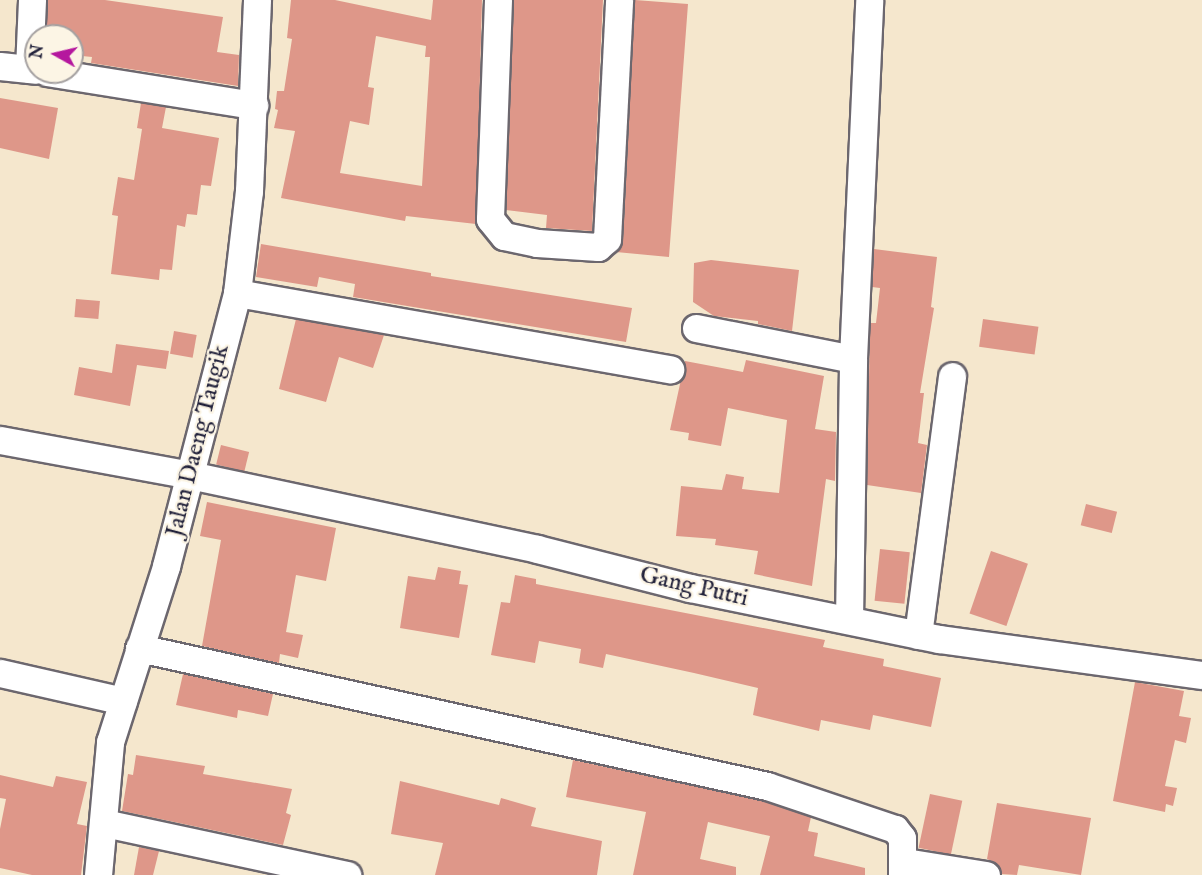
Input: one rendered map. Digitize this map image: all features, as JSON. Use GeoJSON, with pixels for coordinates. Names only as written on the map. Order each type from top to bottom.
{"type":"FeatureCollection","features":[{"type":"Feature","properties":{"kind":"street"},"geometry":{"type":"LineString","coordinates":[[32,0],[34,24]]}},
{"type":"Feature","properties":{"kind":"street","name":"Jalan Daeng Taugik"},"geometry":{"type":"LineString","coordinates":[[98,875],[110,742],[190,475],[237,293],[249,191],[257,0]]}},
{"type":"Feature","properties":{"kind":"street"},"geometry":{"type":"LineString","coordinates":[[498,0],[490,219],[504,236],[537,243],[598,247],[607,239],[619,0]]}},
{"type":"Feature","properties":{"kind":"street"},"geometry":{"type":"LineString","coordinates":[[849,620],[853,359],[869,0]]}},
{"type":"Feature","properties":{"kind":"street"},"geometry":{"type":"LineString","coordinates":[[0,66],[24,69]]}},
{"type":"Feature","properties":{"kind":"street"},"geometry":{"type":"LineString","coordinates":[[84,78],[254,105]]}},
{"type":"Feature","properties":{"kind":"street"},"geometry":{"type":"LineString","coordinates":[[237,293],[670,369]]}},
{"type":"Feature","properties":{"kind":"street"},"geometry":{"type":"LineString","coordinates":[[696,328],[853,359]]}},
{"type":"Feature","properties":{"kind":"street"},"geometry":{"type":"LineString","coordinates":[[918,635],[952,376]]}},
{"type":"Feature","properties":{"kind":"street","name":"Gang Putri"},"geometry":{"type":"LineString","coordinates":[[0,440],[190,475],[918,635],[1202,675]]}},
{"type":"Feature","properties":{"kind":"street"},"geometry":{"type":"LineString","coordinates":[[139,648],[767,786],[890,826],[901,834],[903,868],[986,875]]}},
{"type":"Feature","properties":{"kind":"street"},"geometry":{"type":"LineString","coordinates":[[0,673],[123,701]]}},
{"type":"Feature","properties":{"kind":"street"},"geometry":{"type":"LineString","coordinates":[[104,823],[347,875]]}},
{"type":"Feature","properties":{"kind":"building"},"geometry":{"type":"Polygon","coordinates":[[[48,0],[105,0],[223,17],[217,52],[239,55],[238,86],[91,63],[92,57],[84,56],[84,24],[47,24],[48,0]]]}},
{"type":"Feature","properties":{"kind":"building"},"geometry":{"type":"Polygon","coordinates":[[[291,0],[335,0],[431,20],[433,0],[482,0],[476,224],[406,216],[405,221],[281,198],[295,131],[274,128],[278,110],[275,109],[277,91],[284,91],[292,39],[287,38],[291,0]],[[376,36],[368,87],[374,88],[369,125],[350,121],[340,173],[422,186],[430,57],[425,57],[426,46],[376,36]]]}},
{"type":"Feature","properties":{"kind":"building"},"geometry":{"type":"Polygon","coordinates":[[[514,0],[603,0],[592,231],[546,228],[547,215],[506,210],[514,0]]]}},
{"type":"Feature","properties":{"kind":"building"},"geometry":{"type":"Polygon","coordinates":[[[635,0],[688,4],[669,257],[616,252],[623,240],[635,0]]]}},
{"type":"Feature","properties":{"kind":"building"},"geometry":{"type":"Polygon","coordinates":[[[0,98],[58,108],[49,159],[0,148],[0,98]]]}},
{"type":"Feature","properties":{"kind":"building"},"geometry":{"type":"Polygon","coordinates":[[[141,103],[166,107],[162,128],[219,138],[211,186],[201,185],[197,215],[187,214],[185,227],[177,225],[172,270],[160,269],[159,280],[111,274],[118,216],[112,215],[118,177],[134,180],[142,129],[137,128],[141,103]]]}},
{"type":"Feature","properties":{"kind":"building"},"geometry":{"type":"Polygon","coordinates":[[[261,244],[431,273],[431,276],[632,308],[626,342],[353,297],[355,284],[319,277],[317,287],[256,277],[261,244]]]}},
{"type":"Feature","properties":{"kind":"building"},"geometry":{"type":"Polygon","coordinates":[[[874,249],[937,257],[931,307],[934,308],[920,393],[924,393],[918,443],[927,445],[921,493],[867,485],[870,323],[876,323],[880,288],[872,287],[874,249]]]}},
{"type":"Feature","properties":{"kind":"building"},"geometry":{"type":"Polygon","coordinates":[[[711,260],[799,270],[792,331],[758,324],[758,321],[714,316],[693,302],[694,263],[711,260]]]}},
{"type":"Feature","properties":{"kind":"building"},"geometry":{"type":"Polygon","coordinates":[[[76,299],[100,301],[98,319],[74,317],[76,299]]]}},
{"type":"Feature","properties":{"kind":"building"},"geometry":{"type":"Polygon","coordinates":[[[296,319],[384,335],[373,368],[339,357],[326,402],[279,389],[296,319]]]}},
{"type":"Feature","properties":{"kind":"building"},"geometry":{"type":"Polygon","coordinates":[[[983,319],[1038,327],[1035,355],[979,347],[983,319]]]}},
{"type":"Feature","properties":{"kind":"building"},"geometry":{"type":"Polygon","coordinates":[[[174,331],[197,335],[193,358],[170,354],[174,331]]]}},
{"type":"Feature","properties":{"kind":"building"},"geometry":{"type":"Polygon","coordinates":[[[116,344],[169,351],[166,369],[137,365],[130,406],[74,395],[79,367],[112,373],[116,344]]]}},
{"type":"Feature","properties":{"kind":"building"},"geometry":{"type":"Polygon","coordinates":[[[746,360],[824,376],[815,429],[836,432],[835,481],[826,479],[812,586],[754,574],[758,551],[715,545],[716,539],[676,536],[681,486],[722,490],[726,474],[744,477],[742,489],[779,493],[787,420],[728,408],[721,446],[688,440],[689,433],[670,430],[685,361],[743,372],[746,360]]]}},
{"type":"Feature","properties":{"kind":"building"},"geometry":{"type":"Polygon","coordinates":[[[221,445],[249,452],[244,471],[216,464],[221,445]]]}},
{"type":"Feature","properties":{"kind":"building"},"geometry":{"type":"Polygon","coordinates":[[[207,502],[336,528],[326,581],[296,575],[286,632],[303,635],[298,658],[280,654],[279,663],[202,646],[221,540],[200,536],[207,502]]]}},
{"type":"Feature","properties":{"kind":"building"},"geometry":{"type":"Polygon","coordinates":[[[1086,504],[1117,512],[1112,533],[1081,525],[1086,504]]]}},
{"type":"Feature","properties":{"kind":"building"},"geometry":{"type":"Polygon","coordinates":[[[880,549],[910,552],[904,604],[875,601],[880,549]]]}},
{"type":"Feature","properties":{"kind":"building"},"geometry":{"type":"Polygon","coordinates":[[[991,551],[1028,564],[1006,626],[970,613],[991,551]]]}},
{"type":"Feature","properties":{"kind":"building"},"geometry":{"type":"Polygon","coordinates":[[[438,567],[461,571],[459,584],[468,585],[459,638],[400,628],[408,576],[435,580],[438,567]]]}},
{"type":"Feature","properties":{"kind":"building"},"geometry":{"type":"Polygon","coordinates":[[[515,575],[536,579],[536,584],[825,640],[823,647],[884,659],[883,666],[941,678],[931,727],[873,715],[870,730],[821,720],[819,731],[753,715],[758,688],[694,673],[606,654],[603,668],[579,663],[581,649],[539,641],[535,663],[491,655],[501,602],[510,603],[515,575]]]}},
{"type":"Feature","properties":{"kind":"building"},"geometry":{"type":"Polygon","coordinates":[[[183,674],[273,694],[268,716],[238,710],[237,718],[176,705],[183,674]]]}},
{"type":"Feature","properties":{"kind":"building"},"geometry":{"type":"Polygon","coordinates":[[[1135,682],[1184,691],[1179,716],[1191,718],[1186,743],[1175,740],[1165,786],[1177,788],[1173,806],[1166,804],[1165,812],[1113,801],[1135,682]]]}},
{"type":"Feature","properties":{"kind":"building"},"geometry":{"type":"Polygon","coordinates":[[[136,755],[205,766],[203,774],[292,789],[286,813],[291,815],[283,845],[122,811],[128,774],[133,775],[136,755]]]}},
{"type":"Feature","properties":{"kind":"building"},"geometry":{"type":"Polygon","coordinates":[[[573,760],[763,801],[811,817],[808,831],[818,833],[814,856],[865,868],[865,875],[760,875],[770,836],[708,822],[700,859],[736,867],[736,875],[633,875],[646,812],[566,797],[573,760]]]}},
{"type":"Feature","properties":{"kind":"building"},"geometry":{"type":"Polygon","coordinates":[[[0,775],[53,787],[56,776],[87,782],[77,824],[87,826],[81,875],[32,875],[0,868],[0,829],[6,799],[0,798],[0,775]]]}},
{"type":"Feature","properties":{"kind":"building"},"geometry":{"type":"Polygon","coordinates":[[[400,781],[499,805],[501,798],[536,808],[531,826],[602,841],[597,875],[435,875],[443,843],[391,834],[400,781]]]}},
{"type":"Feature","properties":{"kind":"building"},"geometry":{"type":"Polygon","coordinates":[[[930,794],[962,801],[951,855],[919,848],[930,794]]]}},
{"type":"Feature","properties":{"kind":"building"},"geometry":{"type":"Polygon","coordinates":[[[997,803],[1091,818],[1081,875],[1019,865],[1017,875],[1001,874],[996,863],[987,859],[997,803]]]}},
{"type":"Feature","properties":{"kind":"building"},"geometry":{"type":"Polygon","coordinates":[[[139,847],[159,851],[153,875],[134,875],[139,847]]]}}]}
